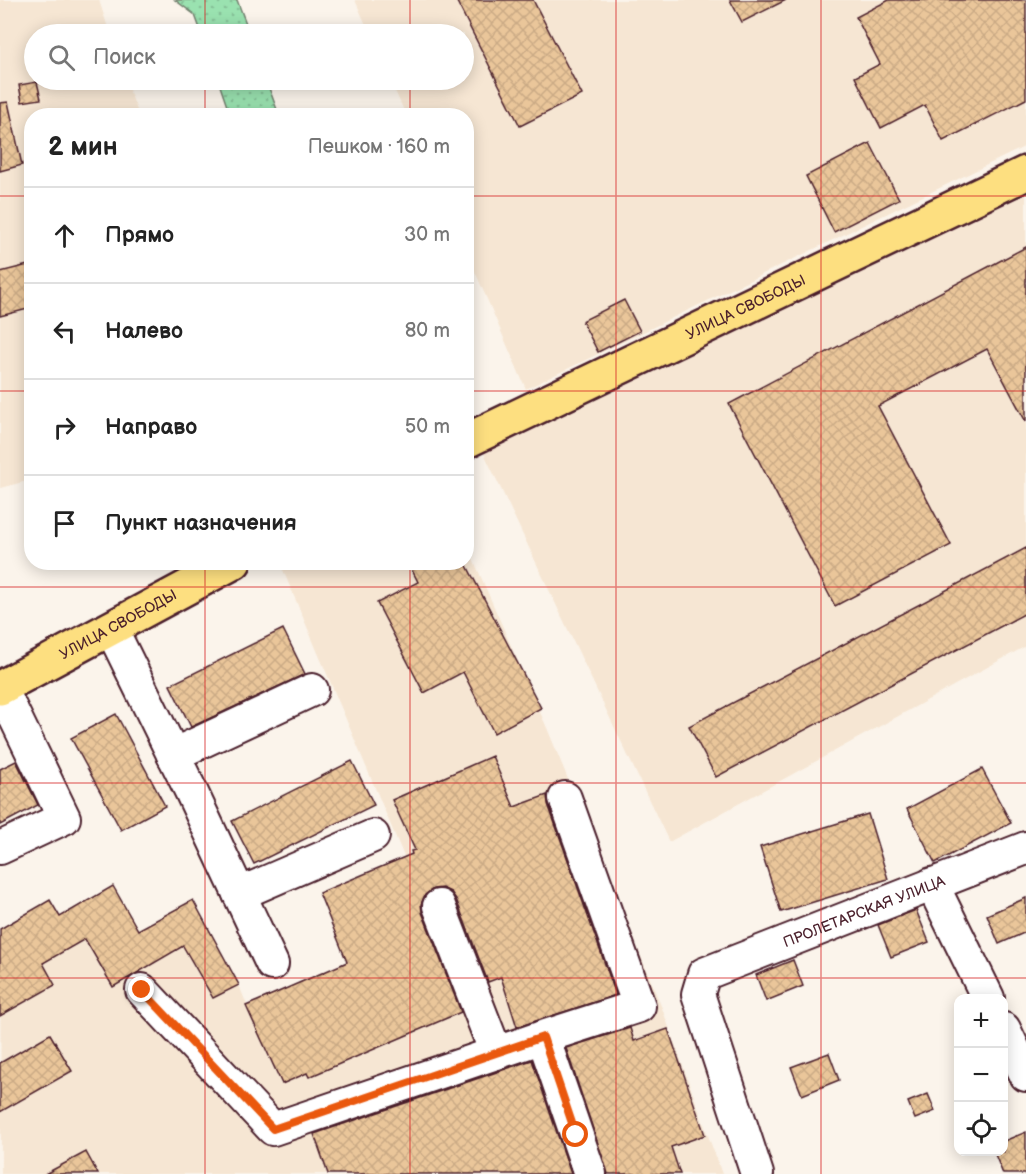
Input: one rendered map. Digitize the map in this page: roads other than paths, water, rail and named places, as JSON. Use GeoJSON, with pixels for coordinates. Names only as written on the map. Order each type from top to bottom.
{"type":"FeatureCollection","features":[{"type":"Feature","properties":{"kind":"main road","name":"УЛИЦА СВОБОДЫ"},"geometry":{"type":"LineString","coordinates":[[474,437],[1026,172]]}},
{"type":"Feature","properties":{"kind":"main road","name":"УЛИЦА СВОБОДЫ"},"geometry":{"type":"LineString","coordinates":[[0,688],[219,570]]}},
{"type":"Feature","properties":{"kind":"street"},"geometry":{"type":"LineString","coordinates":[[111,628],[272,964]]}},
{"type":"Feature","properties":{"kind":"street"},"geometry":{"type":"LineString","coordinates":[[0,688],[64,818],[0,848]]}},
{"type":"Feature","properties":{"kind":"street"},"geometry":{"type":"LineString","coordinates":[[173,755],[312,690]]}},
{"type":"Feature","properties":{"kind":"street"},"geometry":{"type":"LineString","coordinates":[[142,990],[273,1129],[639,1006],[565,798]]}},
{"type":"Feature","properties":{"kind":"street"},"geometry":{"type":"LineString","coordinates":[[239,894],[373,836]]}},
{"type":"Feature","properties":{"kind":"street","name":"ПРОЛЕТАРСКАЯ УЛИЦА"},"geometry":{"type":"LineString","coordinates":[[757,1174],[698,994],[704,974],[1026,848]]}},
{"type":"Feature","properties":{"kind":"street"},"geometry":{"type":"LineString","coordinates":[[932,885],[986,994]]}},
{"type":"Feature","properties":{"kind":"street"},"geometry":{"type":"LineString","coordinates":[[439,906],[496,1053]]}},
{"type":"Feature","properties":{"kind":"street"},"geometry":{"type":"LineString","coordinates":[[543,1037],[590,1174]]}},
{"type":"Feature","properties":{"kind":"street"},"geometry":{"type":"LineString","coordinates":[[1008,1037],[1026,1075]]}}]}
